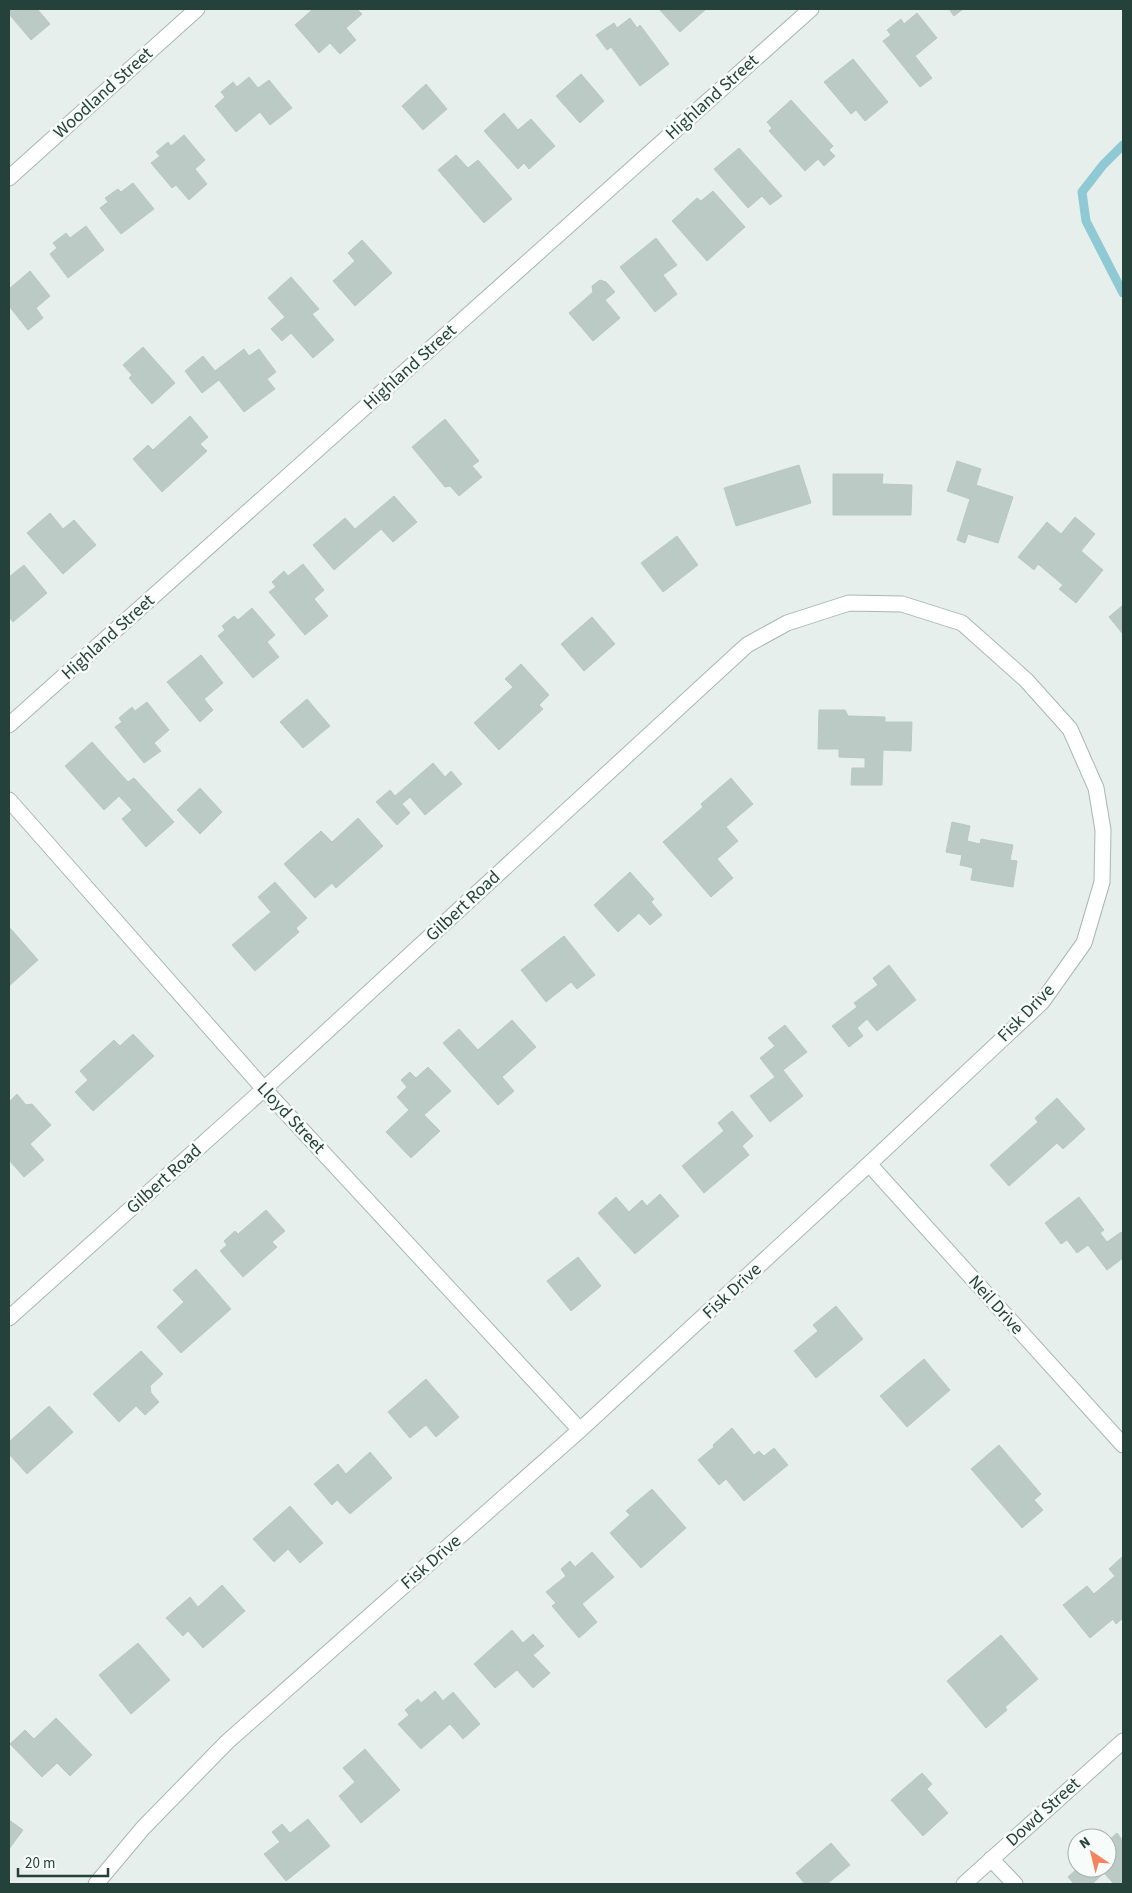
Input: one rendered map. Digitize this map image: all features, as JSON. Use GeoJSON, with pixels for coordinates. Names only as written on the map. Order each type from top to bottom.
{"type":"FeatureCollection","features":[{"type":"Feature","properties":{"kind":"street","name":"Woodland Street"},"geometry":{"type":"LineString","coordinates":[[9,178],[197,9]]}},
{"type":"Feature","properties":{"kind":"street","name":"Highland Street"},"geometry":{"type":"LineString","coordinates":[[9,725],[811,9]]}},
{"type":"Feature","properties":{"kind":"street","name":"Gilbert Road"},"geometry":{"type":"LineString","coordinates":[[9,1318],[264,1090],[747,645],[787,623],[849,603],[902,604],[962,623]]}},
{"type":"Feature","properties":{"kind":"street","name":"Fisk Drive"},"geometry":{"type":"LineString","coordinates":[[96,1884],[143,1828],[227,1742],[580,1430],[1042,1002],[1084,943],[1102,882],[1103,830],[1096,788],[1070,729],[1026,680],[962,623]]}},
{"type":"Feature","properties":{"kind":"street","name":"Lloyd Street"},"geometry":{"type":"LineString","coordinates":[[9,800],[264,1090],[580,1430]]}},
{"type":"Feature","properties":{"kind":"street","name":"Neil Drive"},"geometry":{"type":"LineString","coordinates":[[869,1164],[1123,1445]]}},
{"type":"Feature","properties":{"kind":"street","name":"Dowd Street"},"geometry":{"type":"LineString","coordinates":[[964,1884],[1123,1741]]}},
{"type":"Feature","properties":{"kind":"street"},"geometry":{"type":"LineString","coordinates":[[991,1859],[1015,1884]]}},
{"type":"Feature","properties":{"kind":"building"},"geometry":{"type":"Polygon","coordinates":[[[9,9],[40,9],[38,10],[50,24],[31,40],[9,14],[9,9]]]}},
{"type":"Feature","properties":{"kind":"building"},"geometry":{"type":"Polygon","coordinates":[[[313,9],[357,9],[362,14],[346,28],[356,40],[340,54],[330,43],[319,53],[295,25],[313,9]]]}},
{"type":"Feature","properties":{"kind":"building"},"geometry":{"type":"Polygon","coordinates":[[[659,9],[706,9],[680,32],[659,9]]]}},
{"type":"Feature","properties":{"kind":"building"},"geometry":{"type":"Polygon","coordinates":[[[949,9],[963,9],[954,16],[949,9]]]}},
{"type":"Feature","properties":{"kind":"building"},"geometry":{"type":"Polygon","coordinates":[[[917,13],[937,38],[915,56],[932,78],[920,87],[883,41],[891,35],[887,30],[901,19],[904,24],[917,13]]]}},
{"type":"Feature","properties":{"kind":"building"},"geometry":{"type":"Polygon","coordinates":[[[630,18],[637,28],[640,25],[669,64],[640,86],[611,47],[607,50],[596,35],[614,23],[617,28],[630,18]]]}},
{"type":"Feature","properties":{"kind":"building"},"geometry":{"type":"Polygon","coordinates":[[[853,59],[888,102],[865,121],[856,110],[851,114],[824,82],[853,59]]]}},
{"type":"Feature","properties":{"kind":"building"},"geometry":{"type":"Polygon","coordinates":[[[581,74],[604,101],[580,123],[556,96],[581,74]]]}},
{"type":"Feature","properties":{"kind":"building"},"geometry":{"type":"Polygon","coordinates":[[[249,77],[258,88],[269,80],[292,108],[270,125],[260,112],[236,132],[215,106],[225,97],[221,92],[233,82],[237,87],[249,77]]]}},
{"type":"Feature","properties":{"kind":"building"},"geometry":{"type":"Polygon","coordinates":[[[426,84],[447,109],[423,130],[402,106],[426,84]]]}},
{"type":"Feature","properties":{"kind":"building"},"geometry":{"type":"Polygon","coordinates":[[[791,100],[833,146],[829,150],[835,156],[824,166],[818,159],[805,171],[769,131],[772,128],[767,122],[791,100]]]}},
{"type":"Feature","properties":{"kind":"building"},"geometry":{"type":"Polygon","coordinates":[[[504,113],[518,130],[531,119],[555,146],[529,169],[524,163],[518,169],[484,131],[504,113]]]}},
{"type":"Feature","properties":{"kind":"building"},"geometry":{"type":"Polygon","coordinates":[[[184,135],[205,160],[195,169],[207,184],[189,200],[176,185],[172,188],[151,163],[160,156],[156,152],[168,142],[171,146],[184,135]]]}},
{"type":"Feature","properties":{"kind":"building"},"geometry":{"type":"Polygon","coordinates":[[[739,148],[782,196],[770,205],[762,196],[748,208],[714,169],[739,148]]]}},
{"type":"Feature","properties":{"kind":"building"},"geometry":{"type":"Polygon","coordinates":[[[456,155],[468,168],[478,160],[512,199],[484,223],[438,170],[456,155]]]}},
{"type":"Feature","properties":{"kind":"building"},"geometry":{"type":"Polygon","coordinates":[[[133,183],[154,209],[121,234],[100,208],[108,202],[105,198],[118,189],[121,192],[133,183]]]}},
{"type":"Feature","properties":{"kind":"building"},"geometry":{"type":"Polygon","coordinates":[[[713,191],[745,227],[707,261],[672,221],[697,198],[701,201],[713,191]]]}},
{"type":"Feature","properties":{"kind":"building"},"geometry":{"type":"Polygon","coordinates":[[[86,226],[104,250],[68,278],[50,254],[57,248],[53,243],[66,233],[70,238],[86,226]]]}},
{"type":"Feature","properties":{"kind":"building"},"geometry":{"type":"Polygon","coordinates":[[[656,238],[677,265],[663,275],[677,294],[655,312],[620,267],[656,238]]]}},
{"type":"Feature","properties":{"kind":"building"},"geometry":{"type":"Polygon","coordinates":[[[362,240],[392,273],[355,306],[333,281],[355,261],[348,253],[362,240]]]}},
{"type":"Feature","properties":{"kind":"building"},"geometry":{"type":"Polygon","coordinates":[[[30,271],[50,296],[36,308],[43,318],[28,330],[9,306],[9,289],[30,271]]]}},
{"type":"Feature","properties":{"kind":"building"},"geometry":{"type":"Polygon","coordinates":[[[291,277],[319,309],[312,314],[334,340],[313,358],[291,333],[282,341],[271,329],[285,317],[268,298],[291,277]]]}},
{"type":"Feature","properties":{"kind":"building"},"geometry":{"type":"Polygon","coordinates":[[[600,280],[606,282],[615,292],[605,300],[620,318],[593,341],[569,313],[593,292],[592,286],[600,280]]]}},
{"type":"Feature","properties":{"kind":"building"},"geometry":{"type":"Polygon","coordinates":[[[143,347],[175,383],[152,404],[129,378],[132,375],[123,365],[143,347]]]}},
{"type":"Feature","properties":{"kind":"building"},"geometry":{"type":"Polygon","coordinates":[[[244,349],[249,356],[259,349],[276,372],[267,379],[275,389],[244,412],[219,380],[202,393],[185,371],[203,356],[215,371],[244,349]]]}},
{"type":"Feature","properties":{"kind":"building"},"geometry":{"type":"Polygon","coordinates":[[[190,416],[208,437],[200,444],[207,451],[162,492],[133,459],[148,445],[153,450],[190,416]]]}},
{"type":"Feature","properties":{"kind":"building"},"geometry":{"type":"Polygon","coordinates":[[[445,419],[479,461],[472,466],[482,477],[459,496],[450,486],[445,487],[412,447],[445,419]]]}},
{"type":"Feature","properties":{"kind":"building"},"geometry":{"type":"Polygon","coordinates":[[[957,461],[981,469],[976,485],[1013,497],[998,543],[968,534],[965,543],[957,540],[970,499],[947,491],[957,461]]]}},
{"type":"Feature","properties":{"kind":"building"},"geometry":{"type":"Polygon","coordinates":[[[799,465],[811,503],[736,526],[724,488],[799,465]]]}},
{"type":"Feature","properties":{"kind":"building"},"geometry":{"type":"Polygon","coordinates":[[[833,474],[883,474],[882,484],[912,485],[911,515],[833,515],[833,474]]]}},
{"type":"Feature","properties":{"kind":"building"},"geometry":{"type":"Polygon","coordinates":[[[394,496],[417,522],[393,542],[381,529],[334,570],[313,545],[345,518],[355,529],[394,496]]]}},
{"type":"Feature","properties":{"kind":"building"},"geometry":{"type":"Polygon","coordinates":[[[50,513],[63,529],[74,520],[96,545],[63,574],[27,533],[50,513]]]}},
{"type":"Feature","properties":{"kind":"building"},"geometry":{"type":"Polygon","coordinates":[[[1075,517],[1095,534],[1081,551],[1103,570],[1076,603],[1059,589],[1063,585],[1038,564],[1034,570],[1018,557],[1047,522],[1061,534],[1075,517]]]}},
{"type":"Feature","properties":{"kind":"building"},"geometry":{"type":"Polygon","coordinates":[[[677,536],[698,565],[663,592],[641,563],[677,536]]]}},
{"type":"Feature","properties":{"kind":"building"},"geometry":{"type":"Polygon","coordinates":[[[303,564],[324,590],[314,599],[328,616],[305,635],[269,592],[276,587],[272,582],[284,571],[288,576],[303,564]]]}},
{"type":"Feature","properties":{"kind":"building"},"geometry":{"type":"Polygon","coordinates":[[[24,565],[47,593],[13,622],[9,617],[9,577],[24,565]]]}},
{"type":"Feature","properties":{"kind":"building"},"geometry":{"type":"Polygon","coordinates":[[[1123,605],[1123,634],[1109,617],[1123,605]]]}},
{"type":"Feature","properties":{"kind":"building"},"geometry":{"type":"Polygon","coordinates":[[[252,608],[275,635],[267,642],[279,657],[253,678],[218,636],[225,630],[222,626],[234,616],[238,620],[252,608]]]}},
{"type":"Feature","properties":{"kind":"building"},"geometry":{"type":"Polygon","coordinates":[[[592,617],[615,644],[584,671],[561,644],[592,617]]]}},
{"type":"Feature","properties":{"kind":"building"},"geometry":{"type":"Polygon","coordinates":[[[201,655],[223,683],[204,699],[213,710],[200,722],[167,682],[201,655]]]}},
{"type":"Feature","properties":{"kind":"building"},"geometry":{"type":"Polygon","coordinates":[[[521,664],[549,695],[539,705],[543,709],[499,750],[474,723],[513,687],[505,679],[521,664]]]}},
{"type":"Feature","properties":{"kind":"building"},"geometry":{"type":"Polygon","coordinates":[[[307,699],[330,726],[303,748],[280,722],[307,699]]]}},
{"type":"Feature","properties":{"kind":"building"},"geometry":{"type":"Polygon","coordinates":[[[147,702],[169,730],[154,743],[161,751],[144,763],[115,727],[122,722],[119,718],[132,707],[135,711],[147,702]]]}},
{"type":"Feature","properties":{"kind":"building"},"geometry":{"type":"Polygon","coordinates":[[[819,710],[845,710],[848,716],[885,717],[885,722],[912,722],[911,751],[883,750],[882,785],[851,785],[852,768],[865,768],[865,758],[839,757],[839,749],[818,749],[819,710]]]}},
{"type":"Feature","properties":{"kind":"building"},"geometry":{"type":"Polygon","coordinates":[[[92,742],[128,782],[134,778],[174,822],[146,847],[122,819],[132,810],[119,796],[104,810],[65,766],[92,742]]]}},
{"type":"Feature","properties":{"kind":"building"},"geometry":{"type":"Polygon","coordinates":[[[433,763],[445,777],[451,771],[462,784],[425,815],[410,797],[402,804],[410,813],[397,825],[376,802],[390,790],[395,796],[433,763]]]}},
{"type":"Feature","properties":{"kind":"building"},"geometry":{"type":"Polygon","coordinates":[[[731,778],[753,804],[726,827],[738,841],[717,859],[733,878],[711,897],[663,842],[703,807],[701,804],[731,778]]]}},
{"type":"Feature","properties":{"kind":"building"},"geometry":{"type":"Polygon","coordinates":[[[200,788],[222,812],[200,834],[177,810],[200,788]]]}},
{"type":"Feature","properties":{"kind":"building"},"geometry":{"type":"Polygon","coordinates":[[[358,818],[383,846],[336,888],[332,883],[315,898],[284,864],[321,831],[332,842],[358,818]]]}},
{"type":"Feature","properties":{"kind":"building"},"geometry":{"type":"Polygon","coordinates":[[[952,822],[970,826],[967,841],[980,844],[981,839],[1013,845],[1010,860],[1017,861],[1013,887],[971,880],[973,868],[960,865],[962,855],[946,852],[952,822]]]}},
{"type":"Feature","properties":{"kind":"building"},"geometry":{"type":"Polygon","coordinates":[[[630,872],[654,899],[651,902],[662,915],[650,925],[639,913],[618,932],[594,905],[630,872]]]}},
{"type":"Feature","properties":{"kind":"building"},"geometry":{"type":"Polygon","coordinates":[[[275,882],[307,918],[296,928],[299,932],[255,971],[232,945],[271,912],[258,897],[275,882]]]}},
{"type":"Feature","properties":{"kind":"building"},"geometry":{"type":"Polygon","coordinates":[[[9,929],[38,960],[9,986],[9,929]]]}},
{"type":"Feature","properties":{"kind":"building"},"geometry":{"type":"Polygon","coordinates":[[[564,936],[595,975],[577,989],[571,982],[546,1002],[521,970],[564,936]]]}},
{"type":"Feature","properties":{"kind":"building"},"geometry":{"type":"Polygon","coordinates":[[[889,965],[916,1000],[877,1031],[867,1019],[857,1028],[863,1036],[849,1047],[832,1026],[857,1007],[854,1003],[878,985],[873,978],[889,965]]]}},
{"type":"Feature","properties":{"kind":"building"},"geometry":{"type":"Polygon","coordinates":[[[512,1020],[536,1047],[502,1077],[514,1091],[498,1105],[443,1043],[459,1029],[478,1050],[512,1020]]]}},
{"type":"Feature","properties":{"kind":"building"},"geometry":{"type":"Polygon","coordinates":[[[785,1025],[807,1052],[783,1070],[803,1096],[770,1122],[750,1096],[775,1077],[760,1058],[775,1046],[768,1038],[785,1025]]]}},
{"type":"Feature","properties":{"kind":"building"},"geometry":{"type":"Polygon","coordinates":[[[133,1034],[154,1056],[93,1111],[75,1092],[88,1080],[80,1071],[114,1040],[120,1046],[133,1034]]]}},
{"type":"Feature","properties":{"kind":"building"},"geometry":{"type":"Polygon","coordinates":[[[428,1067],[451,1091],[424,1115],[440,1131],[411,1158],[386,1132],[409,1110],[397,1097],[407,1087],[401,1080],[410,1072],[416,1078],[428,1067]]]}},
{"type":"Feature","properties":{"kind":"building"},"geometry":{"type":"Polygon","coordinates":[[[17,1094],[26,1105],[32,1104],[51,1125],[30,1144],[44,1160],[24,1177],[9,1160],[9,1102],[17,1094]]]}},
{"type":"Feature","properties":{"kind":"building"},"geometry":{"type":"Polygon","coordinates":[[[1057,1098],[1085,1129],[1063,1149],[1057,1143],[1009,1186],[990,1165],[1038,1122],[1035,1118],[1057,1098]]]}},
{"type":"Feature","properties":{"kind":"building"},"geometry":{"type":"Polygon","coordinates":[[[732,1111],[753,1136],[742,1146],[749,1155],[704,1193],[682,1166],[724,1131],[718,1123],[732,1111]]]}},
{"type":"Feature","properties":{"kind":"building"},"geometry":{"type":"Polygon","coordinates":[[[660,1194],[679,1216],[635,1254],[598,1213],[616,1197],[629,1212],[642,1200],[647,1206],[660,1194]]]}},
{"type":"Feature","properties":{"kind":"building"},"geometry":{"type":"Polygon","coordinates":[[[1079,1197],[1104,1230],[1100,1233],[1107,1242],[1121,1232],[1123,1236],[1123,1258],[1107,1270],[1088,1245],[1077,1253],[1067,1240],[1061,1244],[1045,1223],[1079,1197]]]}},
{"type":"Feature","properties":{"kind":"building"},"geometry":{"type":"Polygon","coordinates":[[[266,1210],[285,1231],[272,1242],[277,1247],[243,1277],[220,1251],[227,1245],[224,1241],[235,1231],[238,1234],[266,1210]]]}},
{"type":"Feature","properties":{"kind":"building"},"geometry":{"type":"Polygon","coordinates":[[[578,1257],[601,1286],[571,1311],[547,1281],[578,1257]]]}},
{"type":"Feature","properties":{"kind":"building"},"geometry":{"type":"Polygon","coordinates":[[[196,1269],[231,1309],[181,1353],[157,1327],[184,1302],[173,1290],[196,1269]]]}},
{"type":"Feature","properties":{"kind":"building"},"geometry":{"type":"Polygon","coordinates":[[[836,1306],[863,1339],[816,1378],[794,1351],[818,1331],[813,1325],[836,1306]]]}},
{"type":"Feature","properties":{"kind":"building"},"geometry":{"type":"Polygon","coordinates":[[[141,1351],[163,1374],[150,1386],[151,1393],[159,1402],[145,1415],[136,1406],[119,1422],[93,1394],[141,1351]]]}},
{"type":"Feature","properties":{"kind":"building"},"geometry":{"type":"Polygon","coordinates":[[[924,1359],[950,1390],[907,1427],[880,1396],[924,1359]]]}},
{"type":"Feature","properties":{"kind":"building"},"geometry":{"type":"Polygon","coordinates":[[[426,1379],[459,1417],[436,1437],[426,1425],[410,1438],[388,1412],[426,1379]]]}},
{"type":"Feature","properties":{"kind":"building"},"geometry":{"type":"Polygon","coordinates":[[[49,1406],[73,1432],[27,1474],[9,1454],[9,1442],[49,1406]]]}},
{"type":"Feature","properties":{"kind":"building"},"geometry":{"type":"Polygon","coordinates":[[[732,1428],[754,1455],[759,1451],[764,1456],[774,1448],[788,1465],[744,1501],[726,1479],[719,1485],[698,1460],[732,1428]]]}},
{"type":"Feature","properties":{"kind":"building"},"geometry":{"type":"Polygon","coordinates":[[[999,1445],[1041,1494],[1034,1500],[1043,1510],[1022,1528],[971,1469],[999,1445]]]}},
{"type":"Feature","properties":{"kind":"building"},"geometry":{"type":"Polygon","coordinates":[[[370,1452],[392,1478],[350,1514],[337,1500],[332,1505],[314,1484],[338,1464],[346,1474],[370,1452]]]}},
{"type":"Feature","properties":{"kind":"building"},"geometry":{"type":"Polygon","coordinates":[[[652,1489],[686,1528],[641,1568],[610,1533],[630,1515],[626,1511],[652,1489]]]}},
{"type":"Feature","properties":{"kind":"building"},"geometry":{"type":"Polygon","coordinates":[[[290,1506],[323,1543],[300,1563],[288,1549],[274,1562],[253,1539],[290,1506]]]}},
{"type":"Feature","properties":{"kind":"building"},"geometry":{"type":"Polygon","coordinates":[[[592,1552],[614,1577],[582,1604],[597,1622],[579,1638],[552,1606],[556,1603],[546,1592],[566,1576],[561,1569],[570,1561],[575,1567],[592,1552]]]}},
{"type":"Feature","properties":{"kind":"building"},"geometry":{"type":"Polygon","coordinates":[[[1123,1556],[1123,1618],[1116,1624],[1113,1619],[1090,1638],[1063,1605],[1087,1586],[1094,1594],[1115,1576],[1109,1569],[1123,1556]]]}},
{"type":"Feature","properties":{"kind":"building"},"geometry":{"type":"Polygon","coordinates":[[[222,1585],[245,1611],[203,1648],[188,1631],[183,1636],[166,1618],[190,1597],[198,1607],[222,1585]]]}},
{"type":"Feature","properties":{"kind":"building"},"geometry":{"type":"Polygon","coordinates":[[[512,1630],[523,1643],[533,1634],[544,1646],[533,1655],[550,1673],[533,1688],[517,1670],[495,1688],[474,1664],[512,1630]]]}},
{"type":"Feature","properties":{"kind":"building"},"geometry":{"type":"Polygon","coordinates":[[[1001,1635],[1038,1679],[1005,1707],[1007,1710],[986,1728],[947,1681],[1001,1635]]]}},
{"type":"Feature","properties":{"kind":"building"},"geometry":{"type":"Polygon","coordinates":[[[138,1643],[170,1680],[131,1714],[99,1675],[138,1643]]]}},
{"type":"Feature","properties":{"kind":"building"},"geometry":{"type":"Polygon","coordinates":[[[435,1691],[443,1701],[453,1692],[480,1724],[463,1739],[450,1724],[421,1749],[398,1724],[409,1715],[405,1710],[418,1699],[421,1703],[435,1691]]]}},
{"type":"Feature","properties":{"kind":"building"},"geometry":{"type":"Polygon","coordinates":[[[56,1718],[92,1755],[70,1776],[57,1763],[42,1777],[10,1744],[25,1730],[34,1739],[56,1718]]]}},
{"type":"Feature","properties":{"kind":"building"},"geometry":{"type":"Polygon","coordinates":[[[365,1749],[400,1790],[361,1823],[339,1796],[355,1782],[343,1768],[365,1749]]]}},
{"type":"Feature","properties":{"kind":"building"},"geometry":{"type":"Polygon","coordinates":[[[922,1773],[932,1784],[927,1789],[948,1813],[923,1836],[891,1800],[922,1773]]]}},
{"type":"Feature","properties":{"kind":"building"},"geometry":{"type":"Polygon","coordinates":[[[308,1819],[330,1846],[286,1881],[264,1854],[280,1842],[272,1832],[282,1824],[290,1833],[308,1819]]]}},
{"type":"Feature","properties":{"kind":"building"},"geometry":{"type":"Polygon","coordinates":[[[9,1820],[23,1830],[9,1849],[9,1820]]]}},
{"type":"Feature","properties":{"kind":"building"},"geometry":{"type":"Polygon","coordinates":[[[1117,1833],[1123,1841],[1123,1884],[1114,1884],[1109,1878],[1117,1878],[1117,1833]]]}},
{"type":"Feature","properties":{"kind":"building"},"geometry":{"type":"Polygon","coordinates":[[[831,1843],[850,1865],[827,1884],[805,1884],[796,1873],[831,1843]]]}},
{"type":"Feature","properties":{"kind":"building"},"geometry":{"type":"Polygon","coordinates":[[[1069,1878],[1099,1878],[1092,1884],[1074,1884],[1069,1878]]]}},
{"type":"Feature","properties":{"kind":"waterway"},"geometry":{"type":"LineString","coordinates":[[1123,145],[1103,165],[1082,192],[1086,221],[1123,293]]}}]}
